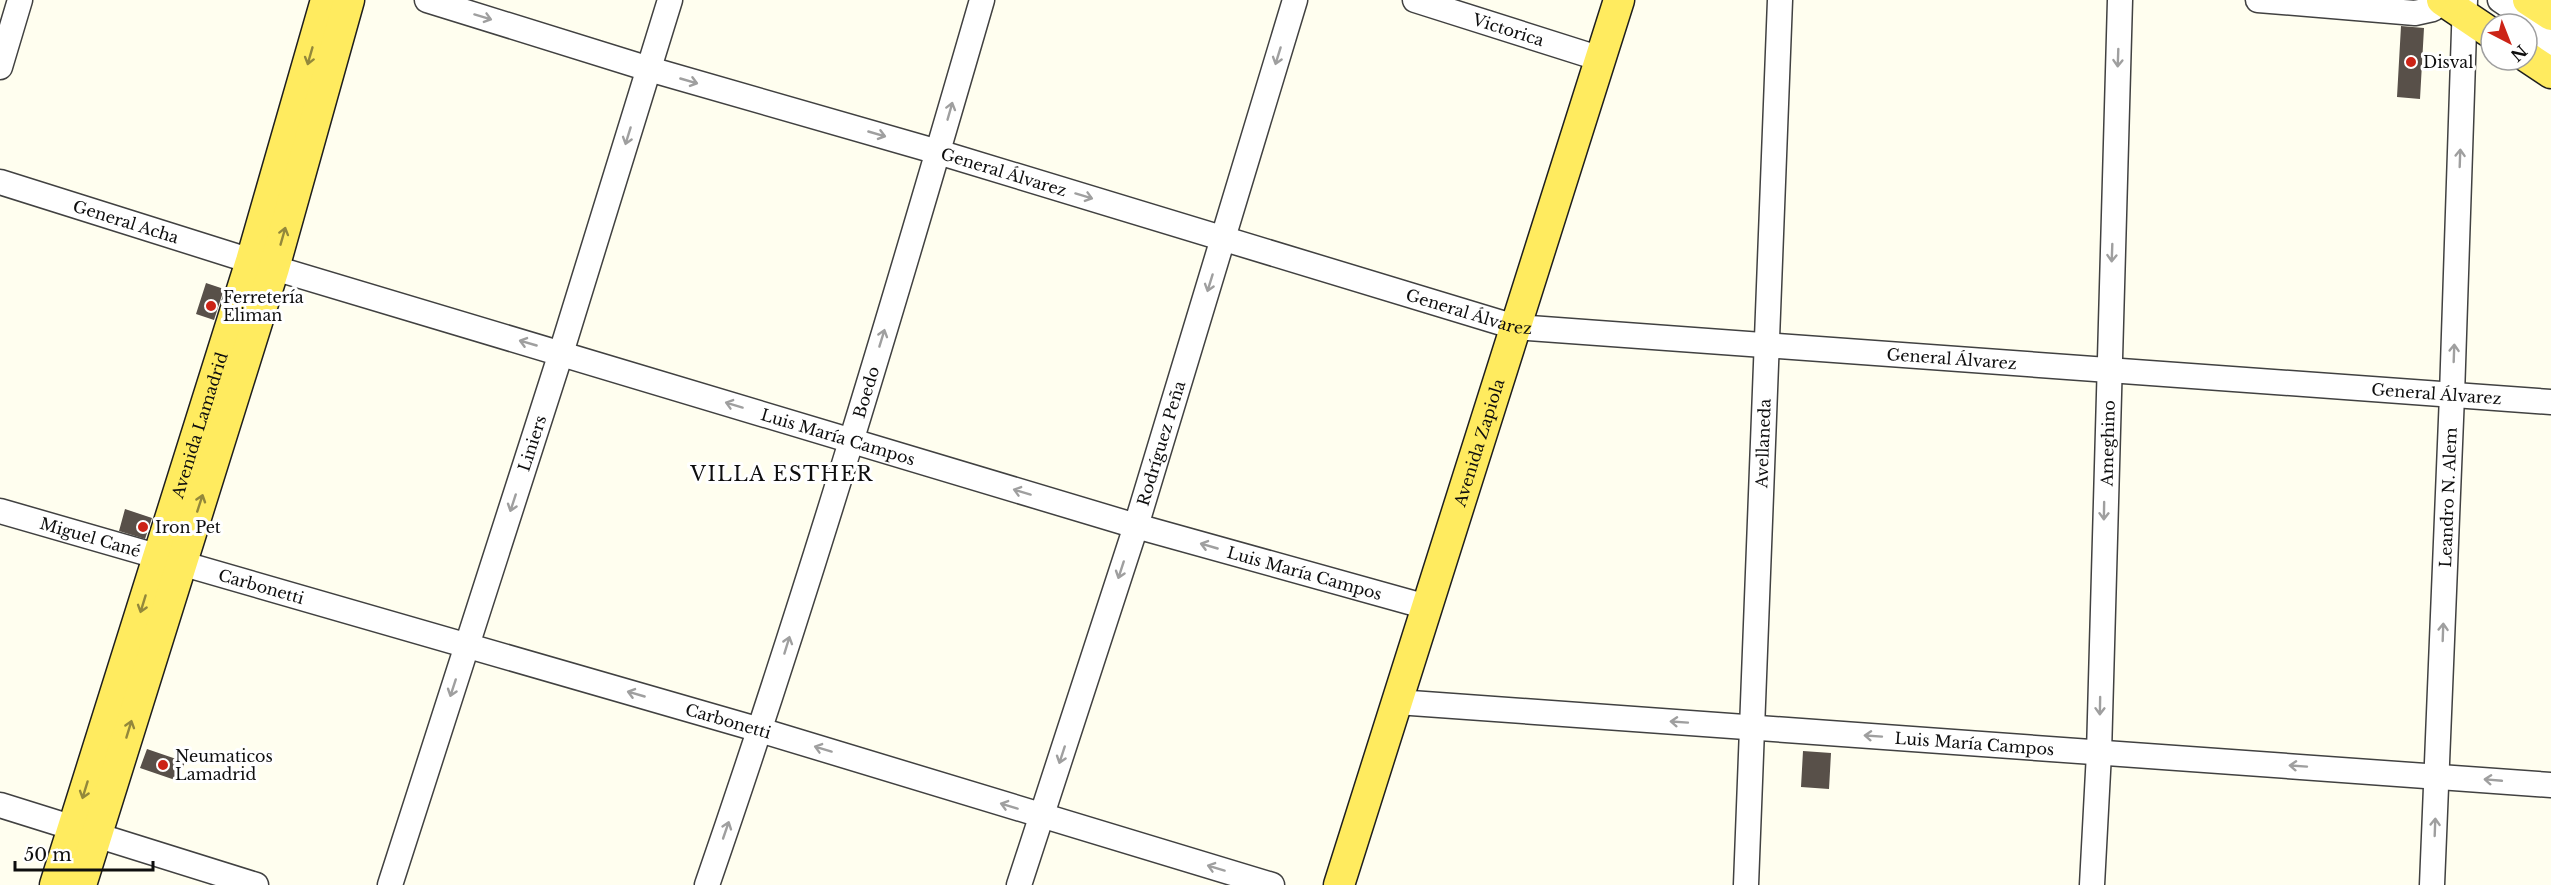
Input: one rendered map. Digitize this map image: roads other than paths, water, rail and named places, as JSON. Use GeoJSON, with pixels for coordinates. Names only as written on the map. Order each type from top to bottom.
{"type":"FeatureCollection","features":[{"type":"Feature","properties":{"kind":"main road","name":"Avenida Lamadrid"},"geometry":{"type":"LineString","coordinates":[[262,265],[326,0]]}},
{"type":"Feature","properties":{"kind":"main road","name":"Avenida Lamadrid"},"geometry":{"type":"LineString","coordinates":[[55,885],[85,832],[262,265],[349,0]]}},
{"type":"Feature","properties":{"kind":"main road","name":"Avenida Zapiola"},"geometry":{"type":"LineString","coordinates":[[1339,885],[1619,0]]}},
{"type":"Feature","properties":{"kind":"main road"},"geometry":{"type":"LineString","coordinates":[[2528,0],[2551,15]]}},
{"type":"Feature","properties":{"kind":"main road"},"geometry":{"type":"LineString","coordinates":[[2457,3],[2479,22]]}},
{"type":"Feature","properties":{"kind":"main road","name":"Avenida Lamadrid"},"geometry":{"type":"LineString","coordinates":[[81,885],[85,832]]}},
{"type":"Feature","properties":{"kind":"street"},"geometry":{"type":"LineString","coordinates":[[0,67],[20,0]]}},
{"type":"Feature","properties":{"kind":"street","name":"General Álvarez"},"geometry":{"type":"LineString","coordinates":[[427,0],[649,69],[938,152],[1515,327],[2108,372],[2551,402]]}},
{"type":"Feature","properties":{"kind":"street","name":"Liniers"},"geometry":{"type":"LineString","coordinates":[[390,885],[561,353],[670,0]]}},
{"type":"Feature","properties":{"kind":"street","name":"Boedo"},"geometry":{"type":"LineString","coordinates":[[707,885],[760,730],[938,152],[982,0]]}},
{"type":"Feature","properties":{"kind":"street","name":"Rodríguez Peña"},"geometry":{"type":"LineString","coordinates":[[1020,885],[1136,526],[1295,0]]}},
{"type":"Feature","properties":{"kind":"street","name":"Victorica"},"geometry":{"type":"LineString","coordinates":[[1416,0],[1601,59]]}},
{"type":"Feature","properties":{"kind":"street","name":"Avellaneda"},"geometry":{"type":"LineString","coordinates":[[1746,885],[1780,0]]}},
{"type":"Feature","properties":{"kind":"street","name":"Ameghino"},"geometry":{"type":"LineString","coordinates":[[2092,885],[2098,753],[2120,0]]}},
{"type":"Feature","properties":{"kind":"street"},"geometry":{"type":"LineString","coordinates":[[2258,0],[2415,13],[2457,3],[2479,12]]}},
{"type":"Feature","properties":{"kind":"street"},"geometry":{"type":"LineString","coordinates":[[2500,0],[2551,34]]}},
{"type":"Feature","properties":{"kind":"street","name":"Leandro N. Alem"},"geometry":{"type":"LineString","coordinates":[[2432,885],[2452,395],[2457,3]]}},
{"type":"Feature","properties":{"kind":"street","name":"General Acha"},"geometry":{"type":"LineString","coordinates":[[0,182],[262,265]]}},
{"type":"Feature","properties":{"kind":"street","name":"Luis María Campos"},"geometry":{"type":"LineString","coordinates":[[262,265],[1136,526],[1427,608]]}},
{"type":"Feature","properties":{"kind":"street","name":"Miguel Cané"},"geometry":{"type":"LineString","coordinates":[[0,511],[169,561]]}},
{"type":"Feature","properties":{"kind":"street","name":"Carbonetti"},"geometry":{"type":"LineString","coordinates":[[169,561],[467,644],[760,730],[1272,885]]}},
{"type":"Feature","properties":{"kind":"street","name":"Luis María Campos"},"geometry":{"type":"LineString","coordinates":[[1397,702],[2551,784]]}},
{"type":"Feature","properties":{"kind":"street"},"geometry":{"type":"LineString","coordinates":[[0,805],[256,885]]}},
{"type":"Feature","properties":{"kind":"place","name":"Disval"},"geometry":{"type":"Point","coordinates":[2411,62]}},
{"type":"Feature","properties":{"kind":"place","name":"Ferretería Eliman"},"geometry":{"type":"Point","coordinates":[211,306]}},
{"type":"Feature","properties":{"kind":"place","name":"Iron Pet"},"geometry":{"type":"Point","coordinates":[143,527]}},
{"type":"Feature","properties":{"kind":"place","name":"Neumaticos Lamadrid"},"geometry":{"type":"Point","coordinates":[163,765]}},
{"type":"Feature","properties":{"kind":"district","name":"VILLA ESTHER"},"geometry":{"type":"Point","coordinates":[782,474]}}]}
